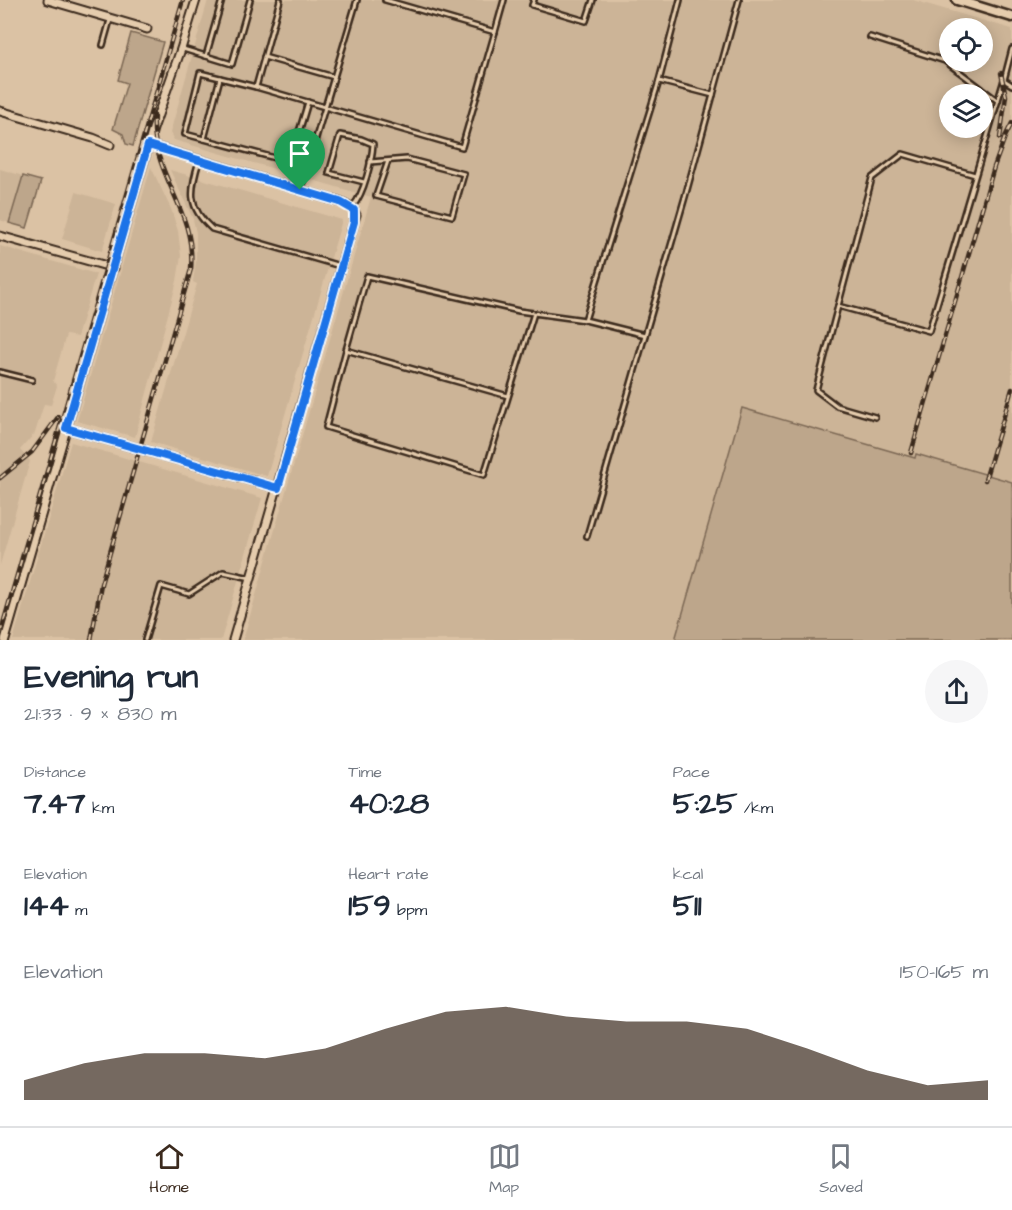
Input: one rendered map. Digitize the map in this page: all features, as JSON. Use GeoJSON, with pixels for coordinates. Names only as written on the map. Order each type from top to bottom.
{"type":"FeatureCollection","features":[{"type":"Feature","properties":{"kind":"street"},"geometry":{"type":"LineString","coordinates":[[48,0],[147,29]]}},
{"type":"Feature","properties":{"kind":"street"},"geometry":{"type":"LineString","coordinates":[[5,640],[148,145],[196,0]]}},
{"type":"Feature","properties":{"kind":"street"},"geometry":{"type":"LineString","coordinates":[[957,0],[1012,17]]}},
{"type":"Feature","properties":{"kind":"street"},"geometry":{"type":"LineString","coordinates":[[0,111],[93,138],[110,146]]}},
{"type":"Feature","properties":{"kind":"street"},"geometry":{"type":"LineString","coordinates":[[148,145],[340,202],[352,207],[356,215],[233,640]]}},
{"type":"Feature","properties":{"kind":"street"},"geometry":{"type":"LineString","coordinates":[[0,236],[114,268]]}},
{"type":"Feature","properties":{"kind":"street"},"geometry":{"type":"LineString","coordinates":[[66,428],[278,488]]}},
{"type":"Feature","properties":{"kind":"lane"},"geometry":{"type":"LineString","coordinates":[[206,56],[222,0]]}},
{"type":"Feature","properties":{"kind":"lane"},"geometry":{"type":"LineString","coordinates":[[181,49],[232,64],[250,0]]}},
{"type":"Feature","properties":{"kind":"lane"},"geometry":{"type":"LineString","coordinates":[[256,87],[280,0]]}},
{"type":"Feature","properties":{"kind":"lane"},"geometry":{"type":"LineString","coordinates":[[300,190],[357,0]]}},
{"type":"Feature","properties":{"kind":"lane"},"geometry":{"type":"LineString","coordinates":[[386,0],[495,32]]}},
{"type":"Feature","properties":{"kind":"lane"},"geometry":{"type":"LineString","coordinates":[[308,102],[290,162],[185,134],[200,73],[256,87],[308,102],[462,147],[504,0]]}},
{"type":"Feature","properties":{"kind":"lane"},"geometry":{"type":"LineString","coordinates":[[534,0],[532,5],[586,21],[593,0]]}},
{"type":"Feature","properties":{"kind":"lane"},"geometry":{"type":"LineString","coordinates":[[585,320],[658,81],[680,0]]}},
{"type":"Feature","properties":{"kind":"lane"},"geometry":{"type":"LineString","coordinates":[[587,536],[739,0]]}},
{"type":"Feature","properties":{"kind":"lane"},"geometry":{"type":"LineString","coordinates":[[103,45],[110,18]]}},
{"type":"Feature","properties":{"kind":"lane"},"geometry":{"type":"LineString","coordinates":[[870,37],[945,61],[998,101]]}},
{"type":"Feature","properties":{"kind":"lane"},"geometry":{"type":"LineString","coordinates":[[838,306],[929,331],[1012,49]]}},
{"type":"Feature","properties":{"kind":"lane"},"geometry":{"type":"LineString","coordinates":[[264,57],[334,77]]}},
{"type":"Feature","properties":{"kind":"lane"},"geometry":{"type":"LineString","coordinates":[[204,139],[220,78]]}},
{"type":"Feature","properties":{"kind":"lane"},"geometry":{"type":"LineString","coordinates":[[658,81],[713,95]]}},
{"type":"Feature","properties":{"kind":"lane"},"geometry":{"type":"LineString","coordinates":[[1004,81],[1012,85]]}},
{"type":"Feature","properties":{"kind":"lane"},"geometry":{"type":"LineString","coordinates":[[352,207],[359,200],[370,162],[373,144],[340,135],[329,173],[364,182]]}},
{"type":"Feature","properties":{"kind":"lane"},"geometry":{"type":"LineString","coordinates":[[875,417],[837,406],[816,390],[872,178],[903,154],[975,175]]}},
{"type":"Feature","properties":{"kind":"lane"},"geometry":{"type":"LineString","coordinates":[[370,162],[407,159],[464,174],[453,216],[376,196],[388,161]]}},
{"type":"Feature","properties":{"kind":"lane"},"geometry":{"type":"LineString","coordinates":[[199,160],[192,182],[192,202],[202,221],[212,229],[341,266]]}},
{"type":"Feature","properties":{"kind":"lane"},"geometry":{"type":"LineString","coordinates":[[534,313],[484,475],[326,428],[367,276],[534,313],[585,320],[645,335]]}},
{"type":"Feature","properties":{"kind":"lane"},"geometry":{"type":"LineString","coordinates":[[346,350],[508,396]]}},
{"type":"Feature","properties":{"kind":"lane"},"geometry":{"type":"LineString","coordinates":[[0,372],[32,380]]}},
{"type":"Feature","properties":{"kind":"lane"},"geometry":{"type":"LineString","coordinates":[[145,640],[161,586],[189,594],[223,572],[251,578]]}},
{"type":"Feature","properties":{"kind":"shaded area"},"geometry":{"type":"Polygon","coordinates":[[[208,0],[913,0],[974,18],[939,18],[939,72],[993,72],[993,23],[1012,29],[1012,482],[917,454],[915,458],[742,409],[675,640],[243,640],[371,197],[174,140],[170,133],[208,0]]]}},
{"type":"Feature","properties":{"kind":"shaded area"},"geometry":{"type":"Polygon","coordinates":[[[131,33],[163,42],[133,146],[126,144],[123,134],[113,129],[127,83],[118,80],[131,33]]]}},
{"type":"Feature","properties":{"kind":"shaded area"},"geometry":{"type":"Polygon","coordinates":[[[151,167],[171,209],[178,231],[181,256],[177,281],[135,437],[77,421],[151,167]]]}},
{"type":"Feature","properties":{"kind":"shaded area"},"geometry":{"type":"Polygon","coordinates":[[[0,169],[23,176],[9,223],[0,220],[0,169]]]}},
{"type":"Feature","properties":{"kind":"shaded area"},"geometry":{"type":"Polygon","coordinates":[[[170,170],[342,220],[267,476],[151,442],[197,284],[193,282],[196,233],[193,219],[170,170]]]}},
{"type":"Feature","properties":{"kind":"shaded area"},"geometry":{"type":"Polygon","coordinates":[[[23,176],[41,181],[27,228],[9,223],[23,176]]]}},
{"type":"Feature","properties":{"kind":"shaded area"},"geometry":{"type":"Polygon","coordinates":[[[76,192],[116,204],[102,251],[62,239],[76,192]]]}},
{"type":"Feature","properties":{"kind":"shaded area"},"geometry":{"type":"Polygon","coordinates":[[[0,246],[96,274],[77,337],[66,335],[53,381],[57,386],[51,405],[44,404],[35,433],[20,450],[30,461],[0,565],[0,246]]]}},
{"type":"Feature","properties":{"kind":"shaded area"},"geometry":{"type":"Polygon","coordinates":[[[742,408],[915,458],[916,454],[1012,482],[1012,640],[675,640],[742,408]]]}},
{"type":"Feature","properties":{"kind":"shaded area"},"geometry":{"type":"Polygon","coordinates":[[[71,442],[262,498],[221,640],[13,640],[71,442]]]}},
{"type":"Feature","properties":{"kind":"railway"},"geometry":{"type":"LineString","coordinates":[[0,634],[183,0]]}},
{"type":"Feature","properties":{"kind":"railway"},"geometry":{"type":"LineString","coordinates":[[1000,138],[1006,96],[1001,73]]}},
{"type":"Feature","properties":{"kind":"railway"},"geometry":{"type":"LineString","coordinates":[[91,640],[101,584],[191,269],[191,247],[187,228],[159,156],[154,115]]}},
{"type":"Feature","properties":{"kind":"railway"},"geometry":{"type":"LineString","coordinates":[[911,453],[994,167],[1012,123]]}},
{"type":"Feature","properties":{"kind":"railway"},"geometry":{"type":"LineString","coordinates":[[985,480],[1012,389]]}},
{"type":"Feature","properties":{"kind":"railway"},"geometry":{"type":"LineString","coordinates":[[0,478],[32,452],[58,417]]}},
{"type":"Feature","properties":{"kind":"route"},"geometry":{"type":"LineString","coordinates":[[148,145],[300,190],[347,204],[352,207],[356,215],[278,488],[66,428],[148,145]]}}]}
